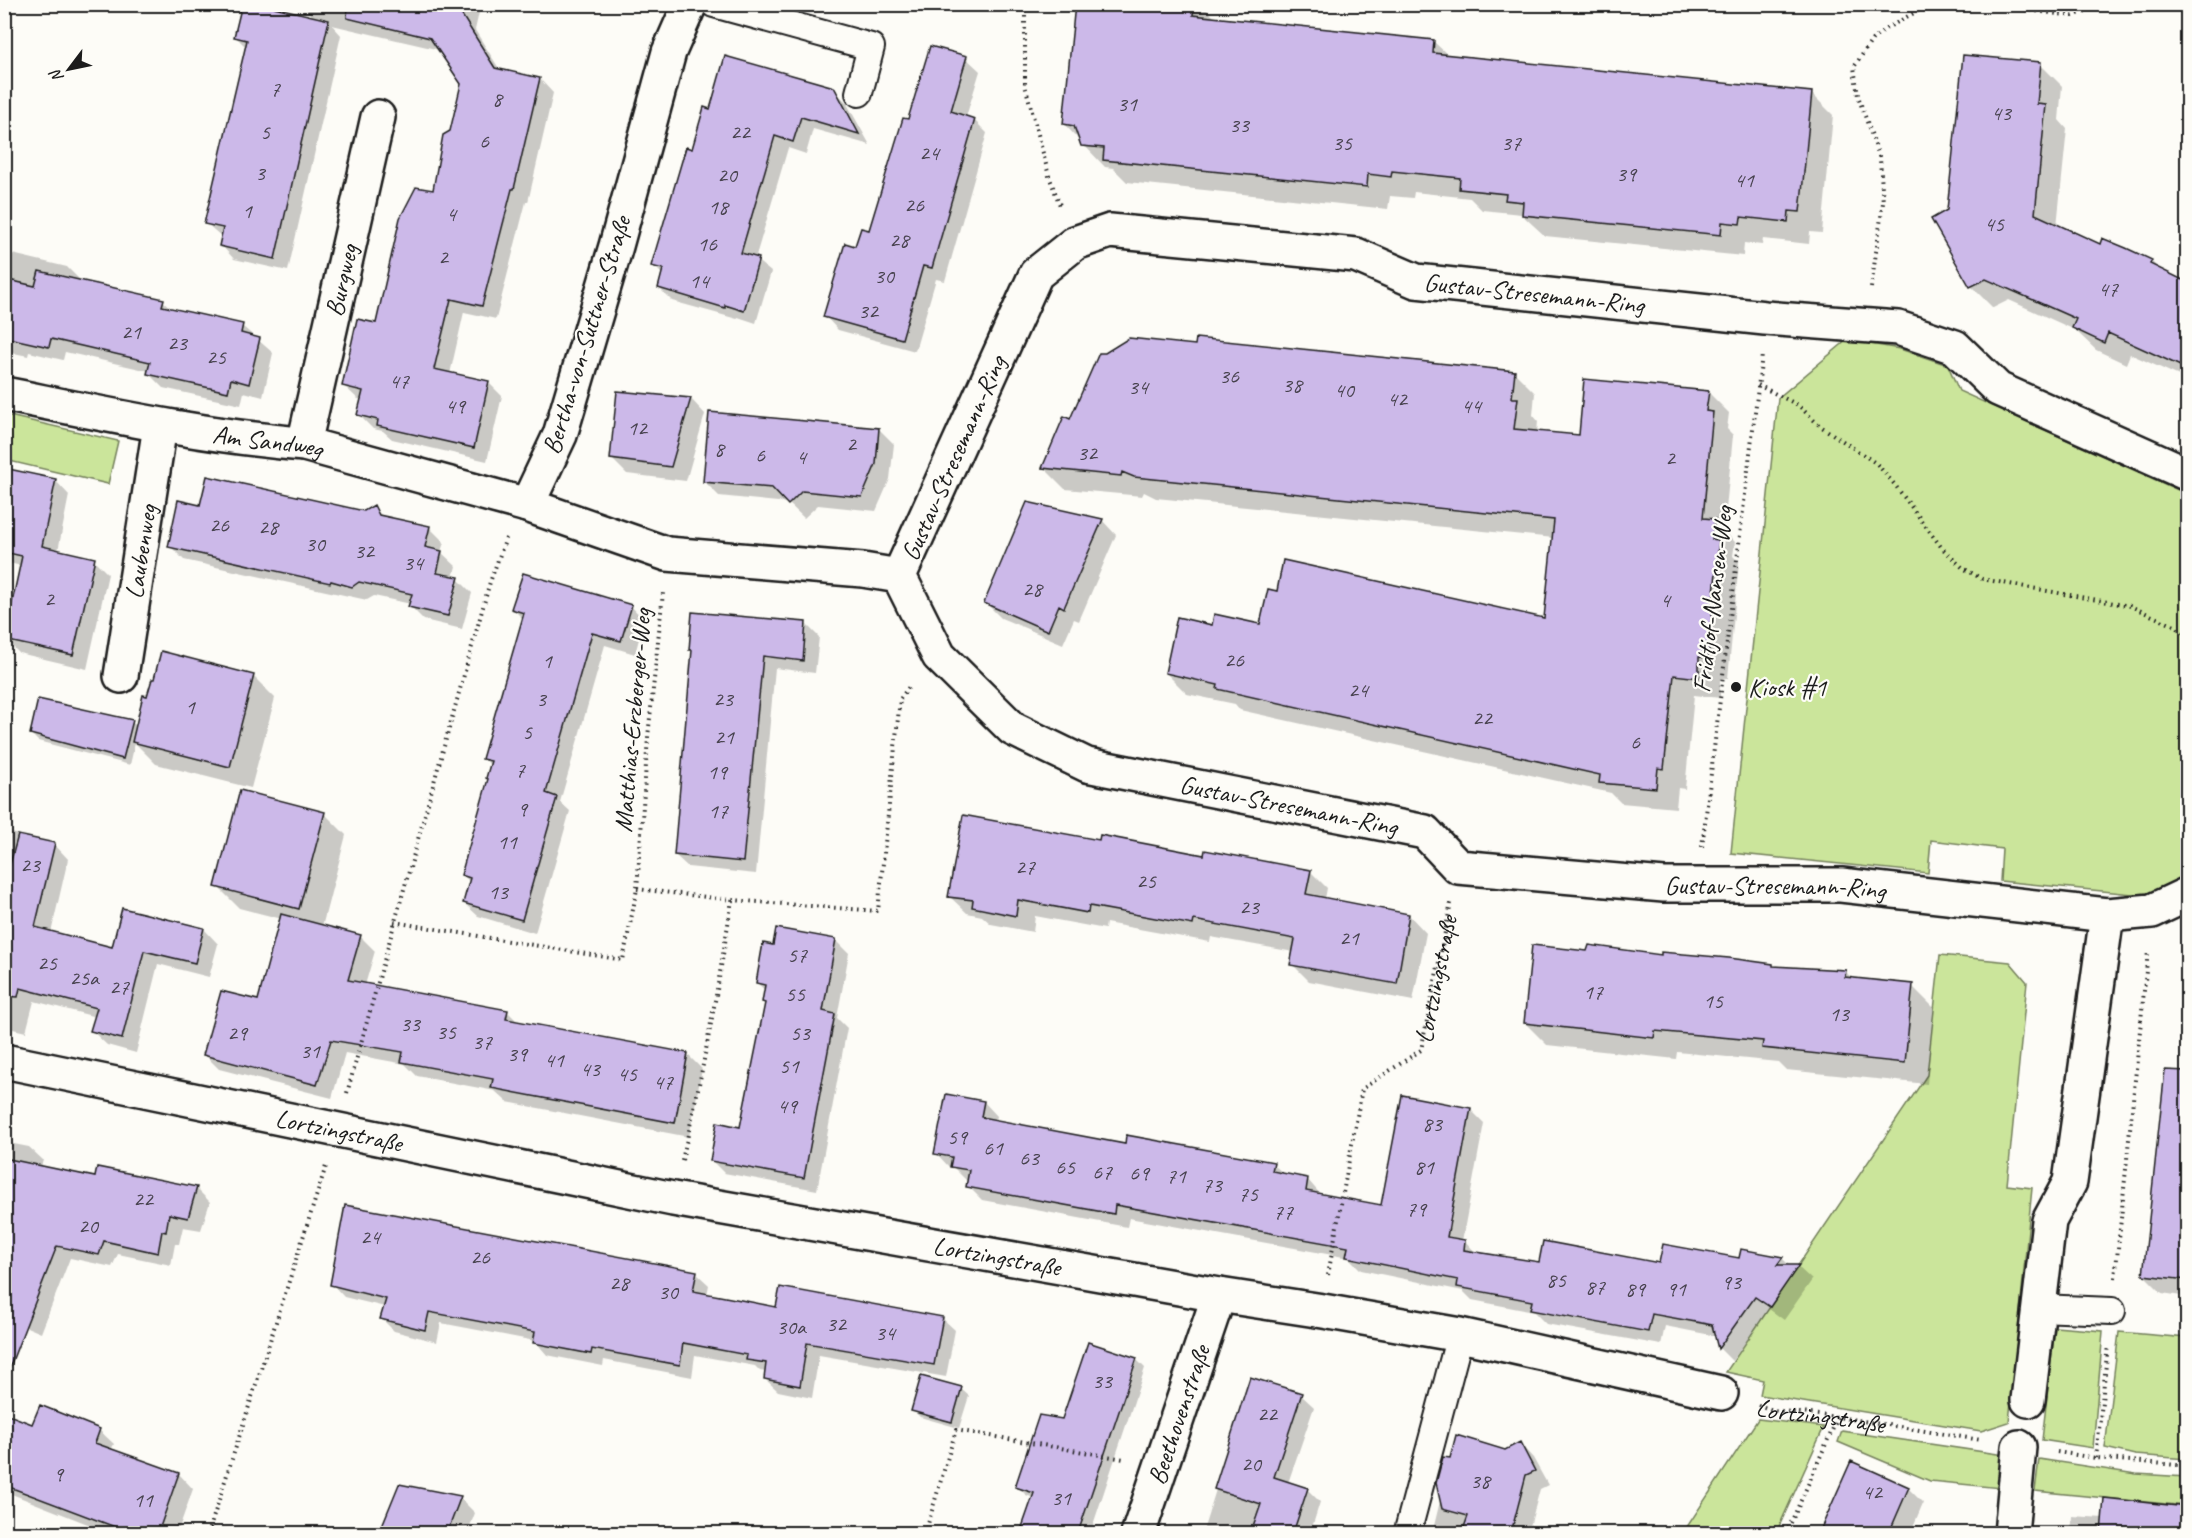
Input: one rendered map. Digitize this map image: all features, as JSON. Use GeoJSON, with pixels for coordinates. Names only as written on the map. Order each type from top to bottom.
{"type":"FeatureCollection","features":[{"type":"Feature","properties":{"kind":"street","name":"Bertha-von-Suttner-Straße"},"geometry":{"type":"LineString","coordinates":[[527,505],[560,435],[616,246],[669,52],[690,4]]}},
{"type":"Feature","properties":{"kind":"street","name":"Burgweg"},"geometry":{"type":"LineString","coordinates":[[304,444],[378,117]]}},
{"type":"Feature","properties":{"kind":"street","name":"Gustav-Stresemann-Ring"},"geometry":{"type":"LineString","coordinates":[[2187,474],[1998,389],[1955,347],[1898,328],[1765,318],[1416,281],[1356,255],[1110,231],[1075,243],[1036,274],[899,576],[939,656],[1013,729],[1087,765],[1425,832],[1458,867],[1664,885],[1841,885],[2107,915],[2152,911],[2187,894]]}},
{"type":"Feature","properties":{"kind":"street","name":"Am Sandweg"},"geometry":{"type":"LineString","coordinates":[[4,394],[160,426],[304,444],[527,505]]}},
{"type":"Feature","properties":{"kind":"street","name":"Laubenweg"},"geometry":{"type":"LineString","coordinates":[[121,676],[160,426]]}},
{"type":"Feature","properties":{"kind":"street"},"geometry":{"type":"LineString","coordinates":[[527,505],[667,554],[863,570],[899,576]]}},
{"type":"Feature","properties":{"kind":"street"},"geometry":{"type":"LineString","coordinates":[[2028,1400],[2049,1221],[2070,1182],[2107,915]]}},
{"type":"Feature","properties":{"kind":"street","name":"Lortzingstraße"},"geometry":{"type":"LineString","coordinates":[[4,1061],[673,1199],[1460,1335],[1720,1393]]}},
{"type":"Feature","properties":{"kind":"street","name":"Beethovenstraße"},"geometry":{"type":"LineString","coordinates":[[1138,1533],[1219,1295]]}},
{"type":"Feature","properties":{"kind":"street"},"geometry":{"type":"LineString","coordinates":[[2011,1533],[2019,1447]]}},
{"type":"Feature","properties":{"kind":"lane"},"geometry":{"type":"LineString","coordinates":[[714,4],[871,47],[859,93]]}},
{"type":"Feature","properties":{"kind":"lane"},"geometry":{"type":"LineString","coordinates":[[2039,1308],[2112,1311]]}},
{"type":"Feature","properties":{"kind":"lane"},"geometry":{"type":"LineString","coordinates":[[1407,1533],[1460,1335]]}},
{"type":"Feature","properties":{"kind":"path"},"geometry":{"type":"LineString","coordinates":[[1025,4],[1025,85],[1049,176],[1075,243]]}},
{"type":"Feature","properties":{"kind":"path"},"geometry":{"type":"LineString","coordinates":[[1862,324],[1870,297],[1883,203],[1880,159],[1858,96],[1854,67],[1872,40],[1887,28],[1930,4]]}},
{"type":"Feature","properties":{"kind":"path"},"geometry":{"type":"LineString","coordinates":[[2002,4],[2005,7],[2073,16],[2105,4]]}},
{"type":"Feature","properties":{"kind":"path","name":"Fridtjof-Nansen-Weg"},"geometry":{"type":"LineString","coordinates":[[1697,884],[1765,318]]}},
{"type":"Feature","properties":{"kind":"path"},"geometry":{"type":"LineString","coordinates":[[1758,385],[1798,405],[1819,425],[1877,464],[1895,484],[1942,548],[1963,568],[1982,579],[2130,606],[2175,626],[2187,637]]}},
{"type":"Feature","properties":{"kind":"path"},"geometry":{"type":"LineString","coordinates":[[208,1533],[336,1131],[490,582],[510,525],[527,505]]}},
{"type":"Feature","properties":{"kind":"path","name":"Matthias-Erzberger-Weg"},"geometry":{"type":"LineString","coordinates":[[394,922],[623,960],[637,889],[648,736],[667,554]]}},
{"type":"Feature","properties":{"kind":"path"},"geometry":{"type":"LineString","coordinates":[[637,889],[732,900],[878,911],[900,699],[923,666],[939,656]]}},
{"type":"Feature","properties":{"kind":"path","name":"Lortzingstraße"},"geometry":{"type":"LineString","coordinates":[[1323,1311],[1332,1247],[1362,1089],[1421,1050],[1458,867]]}},
{"type":"Feature","properties":{"kind":"path"},"geometry":{"type":"LineString","coordinates":[[673,1199],[698,1093],[717,996],[732,900]]}},
{"type":"Feature","properties":{"kind":"path"},"geometry":{"type":"LineString","coordinates":[[2096,1458],[2152,911]]}},
{"type":"Feature","properties":{"kind":"path","name":"Lortzingstraße"},"geometry":{"type":"LineString","coordinates":[[1720,1393],[1773,1410],[1838,1417],[2096,1458],[2187,1466]]}},
{"type":"Feature","properties":{"kind":"path"},"geometry":{"type":"LineString","coordinates":[[1786,1533],[1838,1417]]}},
{"type":"Feature","properties":{"kind":"path"},"geometry":{"type":"LineString","coordinates":[[926,1533],[956,1430],[1161,1466]]}},
{"type":"Feature","properties":{"kind":"green space"},"geometry":{"type":"Polygon","coordinates":[[[1847,340],[1900,349],[1948,365],[1959,391],[2187,494],[2187,877],[2178,884],[2155,893],[2133,894],[2000,881],[2002,849],[1931,840],[1928,873],[1731,853],[1778,398],[1847,340]]]}},
{"type":"Feature","properties":{"kind":"green space"},"geometry":{"type":"Polygon","coordinates":[[[5,415],[118,441],[108,484],[5,460],[5,415]]]}},
{"type":"Feature","properties":{"kind":"green space"},"geometry":{"type":"Polygon","coordinates":[[[1940,955],[2010,962],[2027,982],[2007,1185],[2032,1188],[2009,1422],[1981,1431],[1760,1395],[1763,1380],[1726,1372],[1927,1075],[1940,955]]]}},
{"type":"Feature","properties":{"kind":"green space"},"geometry":{"type":"Polygon","coordinates":[[[2055,1327],[2103,1331],[2093,1448],[2042,1440],[2055,1327]]]}},
{"type":"Feature","properties":{"kind":"green space"},"geometry":{"type":"Polygon","coordinates":[[[2119,1332],[2187,1338],[2187,1459],[2135,1455],[2105,1448],[2119,1332]]]}},
{"type":"Feature","properties":{"kind":"green space"},"geometry":{"type":"Polygon","coordinates":[[[1758,1419],[1824,1427],[1776,1533],[1683,1533],[1758,1419]]]}},
{"type":"Feature","properties":{"kind":"green space"},"geometry":{"type":"Polygon","coordinates":[[[1842,1431],[2004,1455],[2001,1488],[1930,1481],[1838,1442],[1842,1431]]]}},
{"type":"Feature","properties":{"kind":"green space"},"geometry":{"type":"Polygon","coordinates":[[[2039,1459],[2136,1474],[2187,1477],[2187,1506],[2035,1491],[2039,1459]]]}},
{"type":"Feature","properties":{"kind":"building"},"geometry":{"type":"Polygon","coordinates":[[[242,4],[261,4],[329,20],[275,259],[219,246],[223,228],[204,224],[247,40],[234,37],[242,4]]]}},
{"type":"Feature","properties":{"kind":"building"},"geometry":{"type":"Polygon","coordinates":[[[348,4],[455,4],[495,68],[540,78],[514,189],[512,189],[482,306],[451,299],[434,369],[489,381],[474,448],[377,426],[378,420],[357,415],[363,391],[342,386],[357,319],[376,323],[400,218],[416,187],[433,190],[443,135],[450,131],[461,84],[430,38],[347,18],[348,4]]]}},
{"type":"Feature","properties":{"kind":"building"},"geometry":{"type":"Polygon","coordinates":[[[1075,4],[1194,4],[1193,15],[1434,40],[1433,53],[1812,92],[1800,212],[1789,211],[1788,222],[1741,217],[1740,224],[1722,222],[1721,235],[1522,215],[1523,202],[1505,200],[1506,194],[1459,189],[1460,178],[1392,171],[1391,177],[1368,174],[1367,187],[1103,160],[1104,148],[1081,146],[1074,126],[1063,124],[1075,4]]]}},
{"type":"Feature","properties":{"kind":"building"},"geometry":{"type":"Polygon","coordinates":[[[930,46],[967,56],[951,111],[975,119],[932,268],[923,266],[902,339],[823,317],[845,243],[855,246],[861,228],[869,230],[903,118],[908,119],[930,46]]]}},
{"type":"Feature","properties":{"kind":"building"},"geometry":{"type":"Polygon","coordinates":[[[1963,55],[2041,62],[2037,104],[2046,105],[2035,214],[2100,244],[2102,238],[2126,248],[2152,260],[2150,264],[2187,282],[2187,369],[2108,333],[2104,343],[2072,328],[2076,319],[1986,279],[1970,287],[1931,219],[1947,210],[1963,55]]]}},
{"type":"Feature","properties":{"kind":"building"},"geometry":{"type":"Polygon","coordinates":[[[725,56],[834,87],[859,134],[801,117],[793,142],[775,136],[741,253],[759,258],[744,311],[725,305],[725,308],[658,288],[663,269],[651,266],[686,147],[692,149],[704,107],[710,109],[725,56]]]}},
{"type":"Feature","properties":{"kind":"building"},"geometry":{"type":"Polygon","coordinates":[[[39,271],[164,299],[162,306],[243,324],[241,333],[260,338],[249,384],[231,379],[228,392],[147,374],[150,362],[51,339],[49,347],[4,337],[4,279],[35,286],[39,271]]]}},
{"type":"Feature","properties":{"kind":"building"},"geometry":{"type":"Polygon","coordinates":[[[1129,338],[1195,345],[1196,338],[1515,371],[1512,398],[1518,398],[1514,429],[1579,435],[1584,379],[1709,391],[1706,411],[1713,412],[1703,518],[1715,519],[1712,539],[1719,540],[1708,658],[1699,657],[1699,678],[1674,675],[1664,769],[1658,768],[1656,788],[1599,783],[1600,775],[1217,689],[1218,685],[1165,673],[1177,617],[1212,625],[1214,614],[1260,624],[1268,589],[1277,591],[1283,560],[1544,618],[1554,520],[1134,477],[1122,472],[1121,476],[1042,468],[1064,416],[1070,419],[1099,353],[1105,353],[1129,338]]]}},
{"type":"Feature","properties":{"kind":"building"},"geometry":{"type":"Polygon","coordinates":[[[617,391],[691,398],[671,467],[610,459],[617,391]]]}},
{"type":"Feature","properties":{"kind":"building"},"geometry":{"type":"Polygon","coordinates":[[[709,412],[879,428],[876,464],[862,497],[802,491],[788,505],[772,488],[703,482],[709,412]]]}},
{"type":"Feature","properties":{"kind":"building"},"geometry":{"type":"Polygon","coordinates":[[[4,468],[56,479],[42,546],[95,558],[73,655],[4,640],[22,556],[4,552],[4,468]]]}},
{"type":"Feature","properties":{"kind":"building"},"geometry":{"type":"Polygon","coordinates":[[[207,476],[364,511],[374,505],[379,515],[430,526],[425,547],[442,551],[437,573],[459,577],[448,616],[408,607],[412,594],[359,582],[352,587],[331,581],[330,583],[168,547],[178,500],[200,505],[207,476]]]}},
{"type":"Feature","properties":{"kind":"building"},"geometry":{"type":"Polygon","coordinates":[[[1027,502],[1103,519],[1064,608],[1059,605],[1048,631],[984,603],[1027,502]]]}},
{"type":"Feature","properties":{"kind":"building"},"geometry":{"type":"Polygon","coordinates":[[[523,573],[632,605],[621,641],[592,633],[546,793],[557,797],[522,920],[463,903],[470,878],[461,875],[488,779],[486,778],[491,761],[482,759],[524,613],[511,609],[523,573]]]}},
{"type":"Feature","properties":{"kind":"building"},"geometry":{"type":"Polygon","coordinates":[[[692,612],[806,622],[803,661],[763,656],[743,862],[674,855],[692,650],[689,650],[692,612]]]}},
{"type":"Feature","properties":{"kind":"building"},"geometry":{"type":"Polygon","coordinates":[[[161,651],[254,675],[230,767],[132,742],[143,695],[147,696],[152,679],[154,679],[161,651]]]}},
{"type":"Feature","properties":{"kind":"building"},"geometry":{"type":"Polygon","coordinates":[[[38,699],[133,720],[123,759],[30,734],[38,699]]]}},
{"type":"Feature","properties":{"kind":"building"},"geometry":{"type":"Polygon","coordinates":[[[240,790],[325,812],[299,909],[215,887],[240,790]]]}},
{"type":"Feature","properties":{"kind":"building"},"geometry":{"type":"Polygon","coordinates":[[[963,815],[1099,840],[1100,835],[1204,855],[1205,850],[1311,870],[1306,894],[1409,914],[1397,984],[1290,965],[1295,939],[1194,920],[1193,925],[1089,906],[1088,913],[1018,900],[1016,916],[972,907],[973,900],[948,897],[963,815]]]}},
{"type":"Feature","properties":{"kind":"building"},"geometry":{"type":"Polygon","coordinates":[[[18,835],[55,843],[35,927],[112,947],[122,908],[204,928],[195,963],[144,951],[122,1039],[90,1031],[97,1008],[20,988],[18,997],[4,996],[4,886],[18,835]]]}},
{"type":"Feature","properties":{"kind":"building"},"geometry":{"type":"Polygon","coordinates":[[[281,914],[361,935],[348,980],[508,1010],[506,1019],[688,1053],[675,1123],[491,1088],[493,1079],[401,1062],[403,1052],[331,1040],[317,1085],[203,1055],[221,991],[258,1000],[281,914]]]}},
{"type":"Feature","properties":{"kind":"building"},"geometry":{"type":"Polygon","coordinates":[[[776,928],[836,939],[823,1011],[835,1014],[804,1178],[710,1161],[717,1122],[740,1127],[765,1003],[762,1002],[765,985],[756,983],[763,943],[773,945],[776,928]]]}},
{"type":"Feature","properties":{"kind":"building"},"geometry":{"type":"Polygon","coordinates":[[[1532,945],[1587,951],[1589,945],[1661,955],[1661,952],[1729,958],[1773,964],[1773,966],[1846,970],[1845,977],[1913,984],[1905,1063],[1762,1048],[1763,1041],[1655,1031],[1654,1038],[1524,1023],[1532,945]]]}},
{"type":"Feature","properties":{"kind":"building"},"geometry":{"type":"Polygon","coordinates":[[[2165,1070],[2187,1071],[2187,1280],[2143,1275],[2165,1070]]]}},
{"type":"Feature","properties":{"kind":"building"},"geometry":{"type":"Polygon","coordinates":[[[946,1094],[984,1101],[981,1117],[1125,1144],[1126,1135],[1274,1162],[1272,1171],[1308,1178],[1306,1191],[1381,1205],[1402,1095],[1471,1108],[1447,1237],[1465,1240],[1464,1250],[1539,1262],[1543,1241],[1659,1263],[1663,1244],[1739,1258],[1741,1249],[1783,1257],[1777,1265],[1799,1265],[1770,1307],[1755,1297],[1718,1349],[1712,1325],[1652,1314],[1648,1332],[1530,1310],[1532,1301],[1457,1287],[1458,1280],[1346,1257],[1348,1247],[1115,1205],[1114,1214],[966,1187],[969,1170],[950,1167],[952,1157],[934,1154],[946,1094]]]}},
{"type":"Feature","properties":{"kind":"building"},"geometry":{"type":"Polygon","coordinates":[[[4,1158],[95,1177],[97,1167],[197,1187],[188,1218],[169,1214],[166,1232],[162,1231],[158,1253],[104,1241],[99,1255],[57,1246],[7,1374],[4,1373],[4,1158]]]}},
{"type":"Feature","properties":{"kind":"building"},"geometry":{"type":"Polygon","coordinates":[[[345,1205],[697,1271],[693,1291],[776,1307],[780,1287],[943,1317],[934,1365],[807,1343],[800,1386],[764,1379],[766,1363],[746,1360],[747,1355],[683,1343],[680,1365],[592,1349],[591,1354],[533,1343],[535,1332],[429,1312],[425,1330],[380,1319],[386,1299],[330,1285],[345,1205]]]}},
{"type":"Feature","properties":{"kind":"building"},"geometry":{"type":"Polygon","coordinates":[[[1088,1342],[1137,1358],[1078,1533],[1020,1533],[1034,1493],[1015,1487],[1039,1415],[1062,1419],[1088,1342]]]}},
{"type":"Feature","properties":{"kind":"building"},"geometry":{"type":"Polygon","coordinates":[[[921,1376],[962,1387],[952,1422],[911,1411],[921,1376]]]}},
{"type":"Feature","properties":{"kind":"building"},"geometry":{"type":"Polygon","coordinates":[[[1250,1377],[1302,1393],[1274,1477],[1308,1488],[1293,1533],[1251,1533],[1261,1504],[1214,1489],[1250,1377]]]}},
{"type":"Feature","properties":{"kind":"building"},"geometry":{"type":"Polygon","coordinates":[[[40,1405],[100,1429],[95,1443],[179,1473],[158,1533],[131,1533],[4,1485],[4,1413],[32,1424],[40,1405]]]}},
{"type":"Feature","properties":{"kind":"building"},"geometry":{"type":"Polygon","coordinates":[[[1456,1435],[1505,1450],[1520,1442],[1535,1471],[1526,1475],[1511,1533],[1462,1533],[1468,1516],[1442,1509],[1436,1483],[1443,1457],[1450,1458],[1456,1435]]]}},
{"type":"Feature","properties":{"kind":"building"},"geometry":{"type":"Polygon","coordinates":[[[1851,1461],[1909,1487],[1889,1533],[1819,1533],[1851,1461]]]}},
{"type":"Feature","properties":{"kind":"building"},"geometry":{"type":"Polygon","coordinates":[[[399,1484],[461,1496],[447,1533],[379,1533],[399,1484]]]}},
{"type":"Feature","properties":{"kind":"building"},"geometry":{"type":"Polygon","coordinates":[[[2104,1498],[2187,1507],[2187,1533],[2101,1533],[2104,1498]]]}},
{"type":"Feature","properties":{"kind":"place","name":"Kiosk #1"},"geometry":{"type":"Point","coordinates":[1736,687]}}]}
